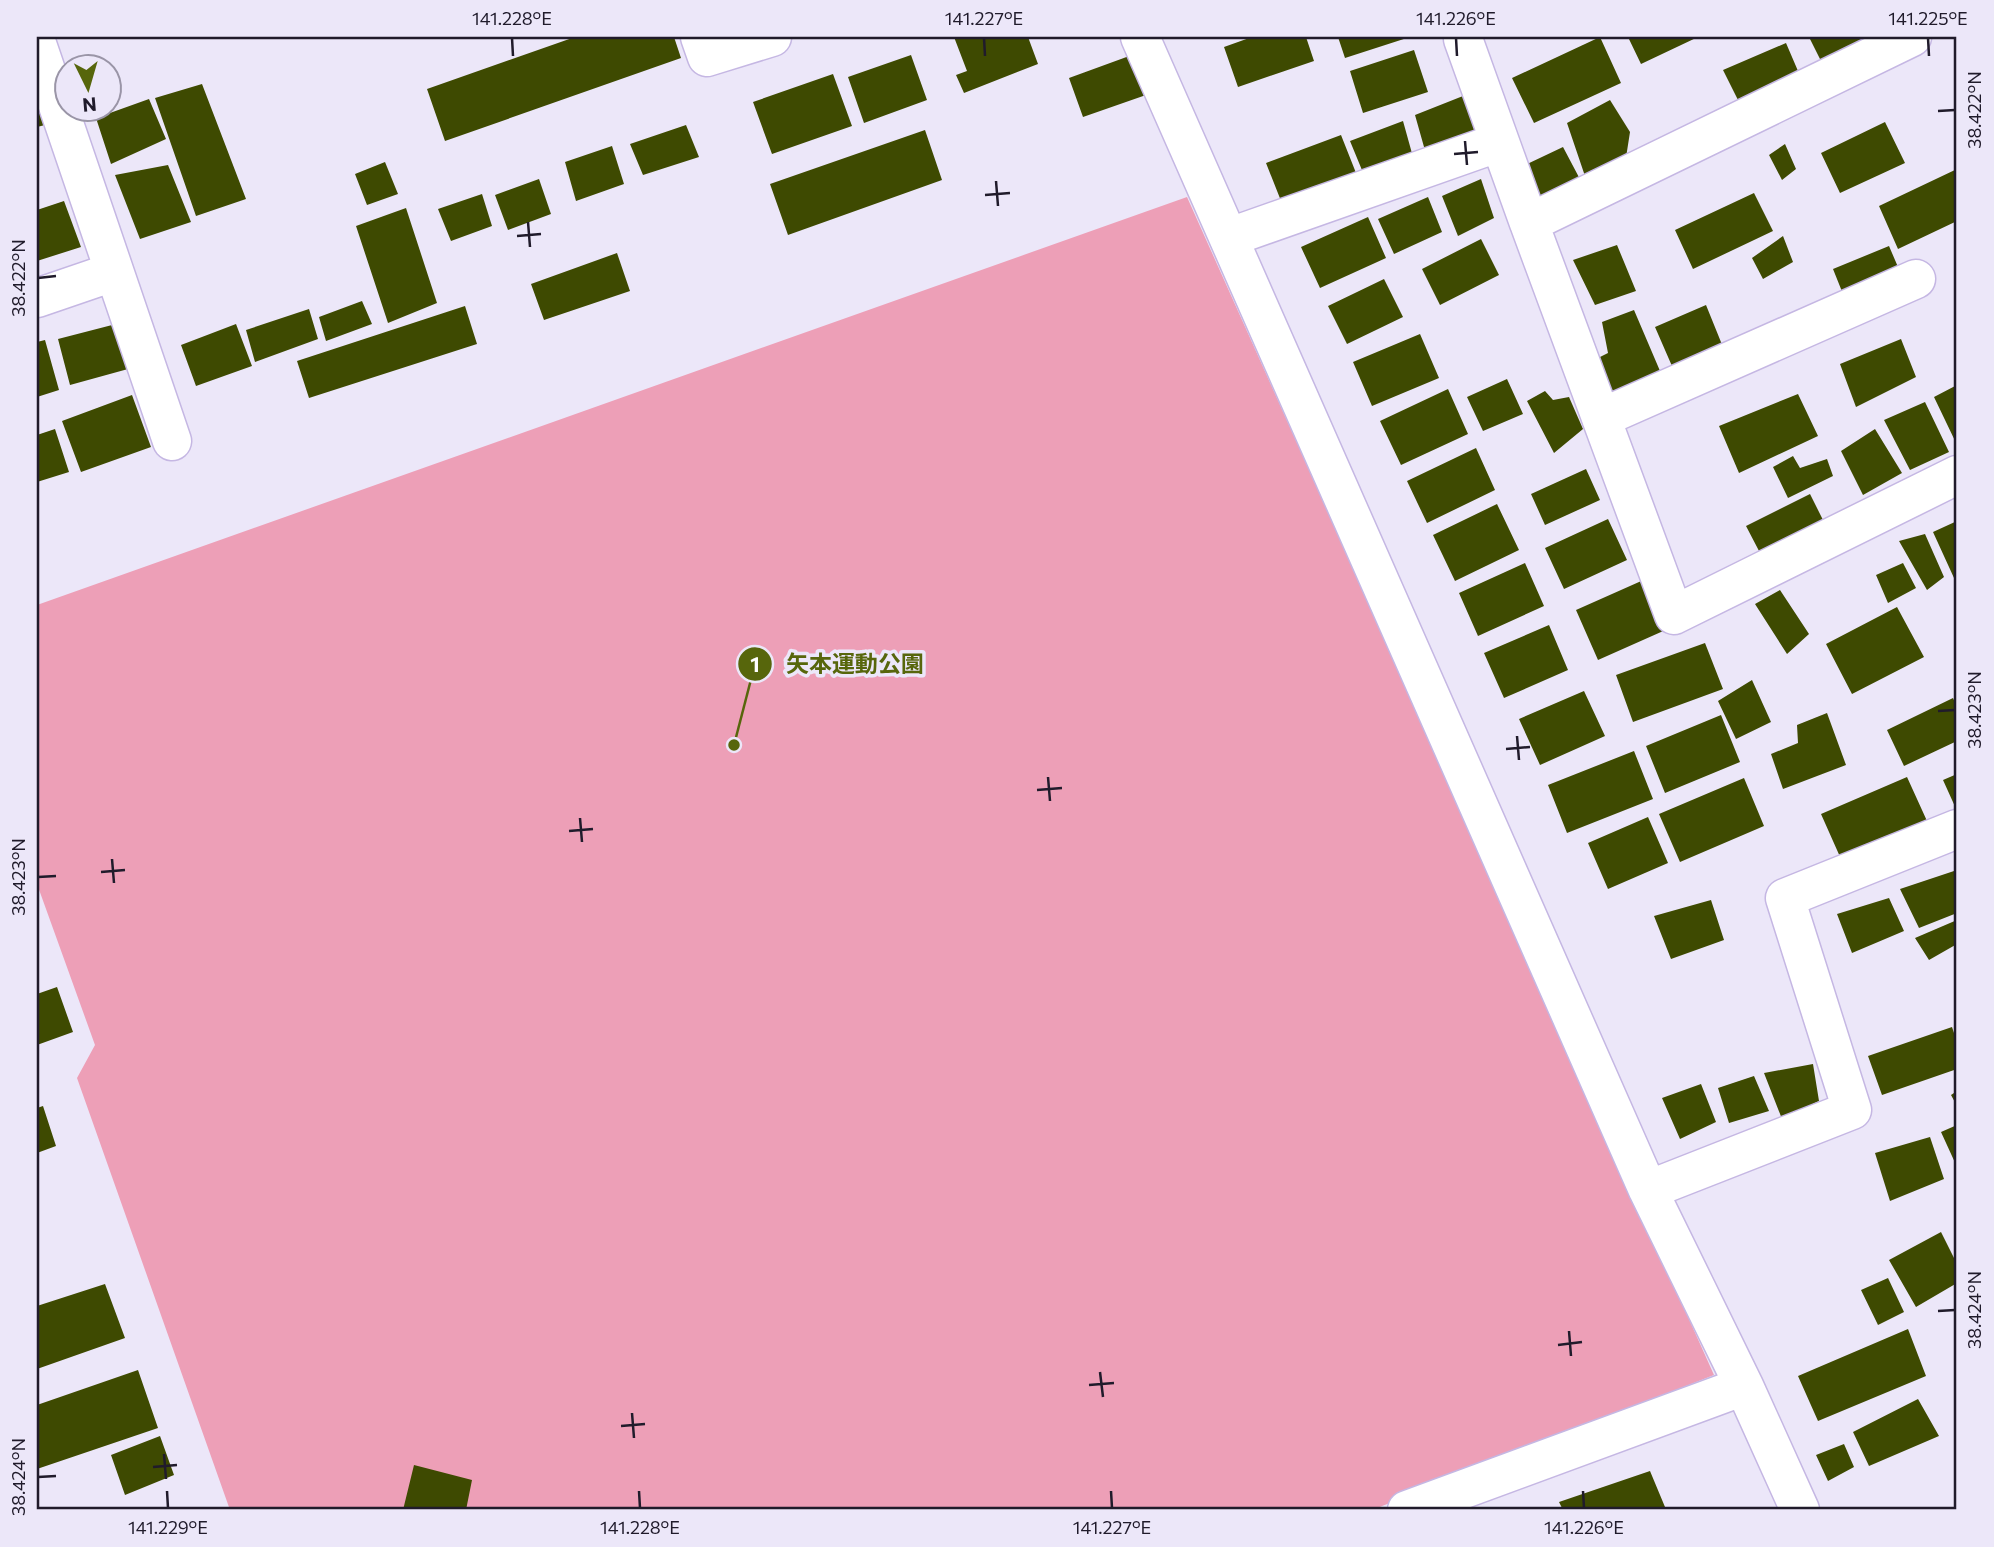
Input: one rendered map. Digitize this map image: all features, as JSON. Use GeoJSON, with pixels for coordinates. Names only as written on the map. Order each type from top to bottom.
{"type":"FeatureCollection","features":[{"type":"Feature","properties":{"kind":"street"},"geometry":{"type":"LineString","coordinates":[[700,37],[707,57],[772,37]]}},
{"type":"Feature","properties":{"kind":"street"},"geometry":{"type":"LineString","coordinates":[[1140,37],[1648,1190],[1744,1386],[1800,1510]]}},
{"type":"Feature","properties":{"kind":"street"},"geometry":{"type":"LineString","coordinates":[[1529,223],[1912,37]]}},
{"type":"Feature","properties":{"kind":"street"},"geometry":{"type":"LineString","coordinates":[[1464,38],[1529,223],[1674,615],[1957,475]]}},
{"type":"Feature","properties":{"kind":"street"},"geometry":{"type":"LineString","coordinates":[[39,58],[172,441]]}},
{"type":"Feature","properties":{"kind":"street"},"geometry":{"type":"LineString","coordinates":[[1230,237],[1500,142]]}},
{"type":"Feature","properties":{"kind":"street"},"geometry":{"type":"LineString","coordinates":[[37,298],[113,272]]}},
{"type":"Feature","properties":{"kind":"street"},"geometry":{"type":"LineString","coordinates":[[1601,418],[1916,279]]}},
{"type":"Feature","properties":{"kind":"street"},"geometry":{"type":"LineString","coordinates":[[1648,1190],[1852,1110],[1785,898],[1957,829]]}},
{"type":"Feature","properties":{"kind":"street"},"geometry":{"type":"LineString","coordinates":[[1407,1510],[1744,1386]]}},
{"type":"Feature","properties":{"kind":"shaded area"},"geometry":{"type":"Polygon","coordinates":[[[1187,197],[1714,1375],[1372,1510],[230,1510],[77,1078],[95,1045],[37,884],[37,605],[1187,197]]]}},
{"type":"Feature","properties":{"kind":"building"},"geometry":{"type":"Polygon","coordinates":[[[575,37],[674,37],[681,58],[445,141],[427,89],[575,37]]]}},
{"type":"Feature","properties":{"kind":"building"},"geometry":{"type":"Polygon","coordinates":[[[954,37],[1028,37],[1038,64],[964,93],[956,75],[967,71],[954,37]]]}},
{"type":"Feature","properties":{"kind":"building"},"geometry":{"type":"Polygon","coordinates":[[[1252,37],[1306,37],[1314,61],[1238,87],[1224,47],[1252,37]]]}},
{"type":"Feature","properties":{"kind":"building"},"geometry":{"type":"Polygon","coordinates":[[[1338,37],[1410,37],[1345,58],[1338,37]]]}},
{"type":"Feature","properties":{"kind":"building"},"geometry":{"type":"Polygon","coordinates":[[[1600,37],[1621,83],[1534,123],[1512,78],[1600,37]]]}},
{"type":"Feature","properties":{"kind":"building"},"geometry":{"type":"Polygon","coordinates":[[[1628,37],[1698,37],[1641,64],[1628,37]]]}},
{"type":"Feature","properties":{"kind":"building"},"geometry":{"type":"Polygon","coordinates":[[[1809,37],[1877,37],[1823,65],[1809,37]]]}},
{"type":"Feature","properties":{"kind":"building"},"geometry":{"type":"Polygon","coordinates":[[[1786,43],[1801,78],[1741,106],[1723,70],[1786,43]]]}},
{"type":"Feature","properties":{"kind":"building"},"geometry":{"type":"Polygon","coordinates":[[[1414,50],[1428,92],[1363,113],[1350,71],[1414,50]]]}},
{"type":"Feature","properties":{"kind":"building"},"geometry":{"type":"Polygon","coordinates":[[[911,55],[927,100],[864,123],[848,77],[911,55]]]}},
{"type":"Feature","properties":{"kind":"building"},"geometry":{"type":"Polygon","coordinates":[[[1132,55],[1146,95],[1083,117],[1069,78],[1132,55]]]}},
{"type":"Feature","properties":{"kind":"building"},"geometry":{"type":"Polygon","coordinates":[[[833,74],[852,126],[772,154],[753,102],[833,74]]]}},
{"type":"Feature","properties":{"kind":"building"},"geometry":{"type":"Polygon","coordinates":[[[202,84],[246,199],[196,216],[155,98],[202,84]]]}},
{"type":"Feature","properties":{"kind":"building"},"geometry":{"type":"Polygon","coordinates":[[[1463,96],[1477,136],[1426,154],[1415,115],[1463,96]]]}},
{"type":"Feature","properties":{"kind":"building"},"geometry":{"type":"Polygon","coordinates":[[[149,99],[166,139],[111,164],[97,122],[122,122],[122,109],[149,99]]]}},
{"type":"Feature","properties":{"kind":"building"},"geometry":{"type":"Polygon","coordinates":[[[1610,100],[1630,132],[1625,164],[1587,182],[1567,123],[1610,100]]]}},
{"type":"Feature","properties":{"kind":"building"},"geometry":{"type":"Polygon","coordinates":[[[37,102],[45,125],[37,127],[37,102]]]}},
{"type":"Feature","properties":{"kind":"building"},"geometry":{"type":"Polygon","coordinates":[[[1403,121],[1413,157],[1364,175],[1350,141],[1403,121]]]}},
{"type":"Feature","properties":{"kind":"building"},"geometry":{"type":"Polygon","coordinates":[[[1885,122],[1905,163],[1840,193],[1821,153],[1885,122]]]}},
{"type":"Feature","properties":{"kind":"building"},"geometry":{"type":"Polygon","coordinates":[[[686,125],[699,157],[643,175],[630,144],[686,125]]]}},
{"type":"Feature","properties":{"kind":"building"},"geometry":{"type":"Polygon","coordinates":[[[925,130],[942,180],[788,235],[770,184],[925,130]]]}},
{"type":"Feature","properties":{"kind":"building"},"geometry":{"type":"Polygon","coordinates":[[[1341,135],[1358,178],[1283,206],[1266,163],[1341,135]]]}},
{"type":"Feature","properties":{"kind":"building"},"geometry":{"type":"Polygon","coordinates":[[[1785,144],[1796,169],[1782,180],[1769,155],[1785,144]]]}},
{"type":"Feature","properties":{"kind":"building"},"geometry":{"type":"Polygon","coordinates":[[[612,146],[624,184],[576,201],[565,162],[612,146]]]}},
{"type":"Feature","properties":{"kind":"building"},"geometry":{"type":"Polygon","coordinates":[[[1563,147],[1582,183],[1543,207],[1523,166],[1563,147]]]}},
{"type":"Feature","properties":{"kind":"building"},"geometry":{"type":"Polygon","coordinates":[[[385,162],[398,194],[367,205],[355,174],[385,162]]]}},
{"type":"Feature","properties":{"kind":"building"},"geometry":{"type":"Polygon","coordinates":[[[168,165],[191,222],[140,239],[115,175],[168,165]]]}},
{"type":"Feature","properties":{"kind":"building"},"geometry":{"type":"Polygon","coordinates":[[[1957,169],[1957,221],[1898,249],[1879,206],[1957,169]]]}},
{"type":"Feature","properties":{"kind":"building"},"geometry":{"type":"Polygon","coordinates":[[[539,179],[551,214],[508,230],[495,195],[539,179]]]}},
{"type":"Feature","properties":{"kind":"building"},"geometry":{"type":"Polygon","coordinates":[[[1481,179],[1494,218],[1458,236],[1442,196],[1481,179]]]}},
{"type":"Feature","properties":{"kind":"building"},"geometry":{"type":"Polygon","coordinates":[[[1754,193],[1773,231],[1693,269],[1675,230],[1754,193]]]}},
{"type":"Feature","properties":{"kind":"building"},"geometry":{"type":"Polygon","coordinates":[[[482,194],[492,226],[451,241],[438,209],[482,194]]]}},
{"type":"Feature","properties":{"kind":"building"},"geometry":{"type":"Polygon","coordinates":[[[1428,197],[1442,232],[1394,254],[1378,219],[1428,197]]]}},
{"type":"Feature","properties":{"kind":"building"},"geometry":{"type":"Polygon","coordinates":[[[64,201],[81,247],[37,261],[37,210],[64,201]]]}},
{"type":"Feature","properties":{"kind":"building"},"geometry":{"type":"Polygon","coordinates":[[[406,208],[437,303],[388,323],[356,226],[406,208]]]}},
{"type":"Feature","properties":{"kind":"building"},"geometry":{"type":"Polygon","coordinates":[[[1368,217],[1386,258],[1320,288],[1301,247],[1368,217]]]}},
{"type":"Feature","properties":{"kind":"building"},"geometry":{"type":"Polygon","coordinates":[[[1783,236],[1793,262],[1763,279],[1752,258],[1783,236]]]}},
{"type":"Feature","properties":{"kind":"building"},"geometry":{"type":"Polygon","coordinates":[[[1481,239],[1499,275],[1440,305],[1422,269],[1481,239]]]}},
{"type":"Feature","properties":{"kind":"building"},"geometry":{"type":"Polygon","coordinates":[[[1617,245],[1636,291],[1595,305],[1573,260],[1617,245]]]}},
{"type":"Feature","properties":{"kind":"building"},"geometry":{"type":"Polygon","coordinates":[[[1889,246],[1904,281],[1847,304],[1833,269],[1889,246]]]}},
{"type":"Feature","properties":{"kind":"building"},"geometry":{"type":"Polygon","coordinates":[[[617,253],[630,291],[544,320],[531,284],[617,253]]]}},
{"type":"Feature","properties":{"kind":"building"},"geometry":{"type":"Polygon","coordinates":[[[1384,279],[1403,317],[1347,344],[1328,306],[1384,279]]]}},
{"type":"Feature","properties":{"kind":"building"},"geometry":{"type":"Polygon","coordinates":[[[362,301],[372,324],[326,341],[319,317],[362,301]]]}},
{"type":"Feature","properties":{"kind":"building"},"geometry":{"type":"Polygon","coordinates":[[[1706,305],[1725,352],[1675,373],[1655,327],[1706,305]]]}},
{"type":"Feature","properties":{"kind":"building"},"geometry":{"type":"Polygon","coordinates":[[[465,306],[477,344],[309,398],[297,361],[465,306]]]}},
{"type":"Feature","properties":{"kind":"building"},"geometry":{"type":"Polygon","coordinates":[[[309,309],[318,339],[255,362],[246,330],[309,309]]]}},
{"type":"Feature","properties":{"kind":"building"},"geometry":{"type":"Polygon","coordinates":[[[1634,310],[1663,378],[1610,402],[1592,361],[1608,353],[1602,322],[1634,310]]]}},
{"type":"Feature","properties":{"kind":"building"},"geometry":{"type":"Polygon","coordinates":[[[116,324],[128,369],[70,385],[58,339],[116,324]]]}},
{"type":"Feature","properties":{"kind":"building"},"geometry":{"type":"Polygon","coordinates":[[[236,324],[252,366],[196,386],[181,345],[236,324]]]}},
{"type":"Feature","properties":{"kind":"building"},"geometry":{"type":"Polygon","coordinates":[[[1420,334],[1439,378],[1372,406],[1353,362],[1420,334]]]}},
{"type":"Feature","properties":{"kind":"building"},"geometry":{"type":"Polygon","coordinates":[[[1901,339],[1916,377],[1856,407],[1840,364],[1901,339]]]}},
{"type":"Feature","properties":{"kind":"building"},"geometry":{"type":"Polygon","coordinates":[[[45,340],[59,390],[37,397],[37,342],[45,340]]]}},
{"type":"Feature","properties":{"kind":"building"},"geometry":{"type":"Polygon","coordinates":[[[1507,379],[1523,414],[1483,431],[1467,397],[1507,379]]]}},
{"type":"Feature","properties":{"kind":"building"},"geometry":{"type":"Polygon","coordinates":[[[1957,385],[1957,445],[1934,397],[1957,385]]]}},
{"type":"Feature","properties":{"kind":"building"},"geometry":{"type":"Polygon","coordinates":[[[1448,389],[1468,434],[1401,465],[1380,421],[1448,389]]]}},
{"type":"Feature","properties":{"kind":"building"},"geometry":{"type":"Polygon","coordinates":[[[1545,391],[1553,400],[1569,397],[1583,429],[1554,453],[1527,401],[1545,391]]]}},
{"type":"Feature","properties":{"kind":"building"},"geometry":{"type":"Polygon","coordinates":[[[1798,394],[1818,436],[1739,473],[1719,426],[1798,394]]]}},
{"type":"Feature","properties":{"kind":"building"},"geometry":{"type":"Polygon","coordinates":[[[132,395],[151,447],[81,472],[62,421],[132,395]]]}},
{"type":"Feature","properties":{"kind":"building"},"geometry":{"type":"Polygon","coordinates":[[[1925,402],[1949,452],[1910,470],[1884,420],[1925,402]]]}},
{"type":"Feature","properties":{"kind":"building"},"geometry":{"type":"Polygon","coordinates":[[[55,429],[69,472],[37,482],[37,435],[55,429]]]}},
{"type":"Feature","properties":{"kind":"building"},"geometry":{"type":"Polygon","coordinates":[[[1875,429],[1902,473],[1863,495],[1841,451],[1875,429]]]}},
{"type":"Feature","properties":{"kind":"building"},"geometry":{"type":"Polygon","coordinates":[[[1476,448],[1495,490],[1427,523],[1407,481],[1476,448]]]}},
{"type":"Feature","properties":{"kind":"building"},"geometry":{"type":"Polygon","coordinates":[[[1793,456],[1800,468],[1827,459],[1833,476],[1788,498],[1773,467],[1793,456]]]}},
{"type":"Feature","properties":{"kind":"building"},"geometry":{"type":"Polygon","coordinates":[[[1586,469],[1600,500],[1545,525],[1531,494],[1586,469]]]}},
{"type":"Feature","properties":{"kind":"building"},"geometry":{"type":"Polygon","coordinates":[[[1810,494],[1833,540],[1770,572],[1746,526],[1810,494]]]}},
{"type":"Feature","properties":{"kind":"building"},"geometry":{"type":"Polygon","coordinates":[[[1497,504],[1519,550],[1455,581],[1433,535],[1497,504]]]}},
{"type":"Feature","properties":{"kind":"building"},"geometry":{"type":"Polygon","coordinates":[[[1608,519],[1627,560],[1564,589],[1545,548],[1608,519]]]}},
{"type":"Feature","properties":{"kind":"building"},"geometry":{"type":"Polygon","coordinates":[[[1957,521],[1957,577],[1954,578],[1933,532],[1957,521]]]}},
{"type":"Feature","properties":{"kind":"building"},"geometry":{"type":"Polygon","coordinates":[[[1925,534],[1944,577],[1927,590],[1899,541],[1925,534]]]}},
{"type":"Feature","properties":{"kind":"building"},"geometry":{"type":"Polygon","coordinates":[[[1525,563],[1544,606],[1478,636],[1459,593],[1525,563]]]}},
{"type":"Feature","properties":{"kind":"building"},"geometry":{"type":"Polygon","coordinates":[[[1903,563],[1916,588],[1888,603],[1876,575],[1903,563]]]}},
{"type":"Feature","properties":{"kind":"building"},"geometry":{"type":"Polygon","coordinates":[[[1648,578],[1670,628],[1598,660],[1576,610],[1648,578]]]}},
{"type":"Feature","properties":{"kind":"building"},"geometry":{"type":"Polygon","coordinates":[[[1780,590],[1809,634],[1787,654],[1755,604],[1780,590]]]}},
{"type":"Feature","properties":{"kind":"building"},"geometry":{"type":"Polygon","coordinates":[[[1897,607],[1924,657],[1852,694],[1826,644],[1897,607]]]}},
{"type":"Feature","properties":{"kind":"building"},"geometry":{"type":"Polygon","coordinates":[[[1549,625],[1568,670],[1504,698],[1484,653],[1549,625]]]}},
{"type":"Feature","properties":{"kind":"building"},"geometry":{"type":"Polygon","coordinates":[[[1705,643],[1723,689],[1633,722],[1616,675],[1705,643]]]}},
{"type":"Feature","properties":{"kind":"building"},"geometry":{"type":"Polygon","coordinates":[[[1752,680],[1771,722],[1736,739],[1718,701],[1752,680]]]}},
{"type":"Feature","properties":{"kind":"building"},"geometry":{"type":"Polygon","coordinates":[[[1584,691],[1605,736],[1540,765],[1519,719],[1584,691]]]}},
{"type":"Feature","properties":{"kind":"building"},"geometry":{"type":"Polygon","coordinates":[[[1953,698],[1957,707],[1957,741],[1904,766],[1887,730],[1953,698]]]}},
{"type":"Feature","properties":{"kind":"building"},"geometry":{"type":"Polygon","coordinates":[[[1827,713],[1846,765],[1783,789],[1771,754],[1798,743],[1797,725],[1827,713]]]}},
{"type":"Feature","properties":{"kind":"building"},"geometry":{"type":"Polygon","coordinates":[[[1721,715],[1740,762],[1665,793],[1646,746],[1721,715]]]}},
{"type":"Feature","properties":{"kind":"building"},"geometry":{"type":"Polygon","coordinates":[[[1634,751],[1653,799],[1567,833],[1548,785],[1634,751]]]}},
{"type":"Feature","properties":{"kind":"building"},"geometry":{"type":"Polygon","coordinates":[[[1957,774],[1957,811],[1943,780],[1957,774]]]}},
{"type":"Feature","properties":{"kind":"building"},"geometry":{"type":"Polygon","coordinates":[[[1907,777],[1927,821],[1841,859],[1821,814],[1907,777]]]}},
{"type":"Feature","properties":{"kind":"building"},"geometry":{"type":"Polygon","coordinates":[[[1744,778],[1764,826],[1680,862],[1659,814],[1744,778]]]}},
{"type":"Feature","properties":{"kind":"building"},"geometry":{"type":"Polygon","coordinates":[[[1648,817],[1668,863],[1608,889],[1588,843],[1648,817]]]}},
{"type":"Feature","properties":{"kind":"building"},"geometry":{"type":"Polygon","coordinates":[[[1957,870],[1957,913],[1919,928],[1900,889],[1957,870]]]}},
{"type":"Feature","properties":{"kind":"building"},"geometry":{"type":"Polygon","coordinates":[[[1889,898],[1904,931],[1852,953],[1837,914],[1889,898]]]}},
{"type":"Feature","properties":{"kind":"building"},"geometry":{"type":"Polygon","coordinates":[[[1711,900],[1724,940],[1671,959],[1654,916],[1711,900]]]}},
{"type":"Feature","properties":{"kind":"building"},"geometry":{"type":"Polygon","coordinates":[[[1957,920],[1957,944],[1929,960],[1915,938],[1957,920]]]}},
{"type":"Feature","properties":{"kind":"building"},"geometry":{"type":"Polygon","coordinates":[[[57,987],[73,1032],[37,1045],[37,994],[57,987]]]}},
{"type":"Feature","properties":{"kind":"building"},"geometry":{"type":"Polygon","coordinates":[[[1952,1027],[1957,1042],[1957,1069],[1882,1095],[1868,1056],[1952,1027]]]}},
{"type":"Feature","properties":{"kind":"building"},"geometry":{"type":"Polygon","coordinates":[[[1813,1064],[1819,1101],[1782,1119],[1764,1073],[1813,1064]]]}},
{"type":"Feature","properties":{"kind":"building"},"geometry":{"type":"Polygon","coordinates":[[[1754,1076],[1769,1111],[1729,1123],[1718,1088],[1754,1076]]]}},
{"type":"Feature","properties":{"kind":"building"},"geometry":{"type":"Polygon","coordinates":[[[1701,1084],[1716,1122],[1680,1139],[1662,1098],[1701,1084]]]}},
{"type":"Feature","properties":{"kind":"building"},"geometry":{"type":"Polygon","coordinates":[[[1957,1091],[1957,1106],[1951,1095],[1957,1091]]]}},
{"type":"Feature","properties":{"kind":"building"},"geometry":{"type":"Polygon","coordinates":[[[43,1106],[56,1146],[37,1153],[37,1108],[43,1106]]]}},
{"type":"Feature","properties":{"kind":"building"},"geometry":{"type":"Polygon","coordinates":[[[1957,1125],[1957,1167],[1941,1132],[1957,1125]]]}},
{"type":"Feature","properties":{"kind":"building"},"geometry":{"type":"Polygon","coordinates":[[[1930,1137],[1944,1179],[1890,1201],[1875,1153],[1930,1137]]]}},
{"type":"Feature","properties":{"kind":"building"},"geometry":{"type":"Polygon","coordinates":[[[1941,1232],[1957,1264],[1957,1283],[1916,1307],[1889,1260],[1941,1232]]]}},
{"type":"Feature","properties":{"kind":"building"},"geometry":{"type":"Polygon","coordinates":[[[1888,1278],[1904,1312],[1878,1325],[1861,1290],[1888,1278]]]}},
{"type":"Feature","properties":{"kind":"building"},"geometry":{"type":"Polygon","coordinates":[[[105,1284],[125,1338],[37,1369],[37,1306],[105,1284]]]}},
{"type":"Feature","properties":{"kind":"building"},"geometry":{"type":"Polygon","coordinates":[[[1908,1329],[1926,1376],[1818,1421],[1798,1376],[1908,1329]]]}},
{"type":"Feature","properties":{"kind":"building"},"geometry":{"type":"Polygon","coordinates":[[[138,1370],[158,1428],[37,1469],[37,1405],[138,1370]]]}},
{"type":"Feature","properties":{"kind":"building"},"geometry":{"type":"Polygon","coordinates":[[[1918,1399],[1939,1436],[1869,1466],[1853,1432],[1918,1399]]]}},
{"type":"Feature","properties":{"kind":"building"},"geometry":{"type":"Polygon","coordinates":[[[160,1436],[174,1475],[125,1495],[111,1455],[160,1436]]]}},
{"type":"Feature","properties":{"kind":"building"},"geometry":{"type":"Polygon","coordinates":[[[1844,1444],[1854,1467],[1828,1481],[1816,1455],[1844,1444]]]}},
{"type":"Feature","properties":{"kind":"building"},"geometry":{"type":"Polygon","coordinates":[[[414,1465],[472,1480],[466,1510],[403,1510],[414,1465]]]}},
{"type":"Feature","properties":{"kind":"building"},"geometry":{"type":"Polygon","coordinates":[[[1650,1471],[1665,1507],[1657,1510],[1563,1510],[1559,1502],[1650,1471]]]}},
{"type":"Feature","properties":{"kind":"place","name":"矢本運動公園"},"geometry":{"type":"Point","coordinates":[734,745]}}]}
